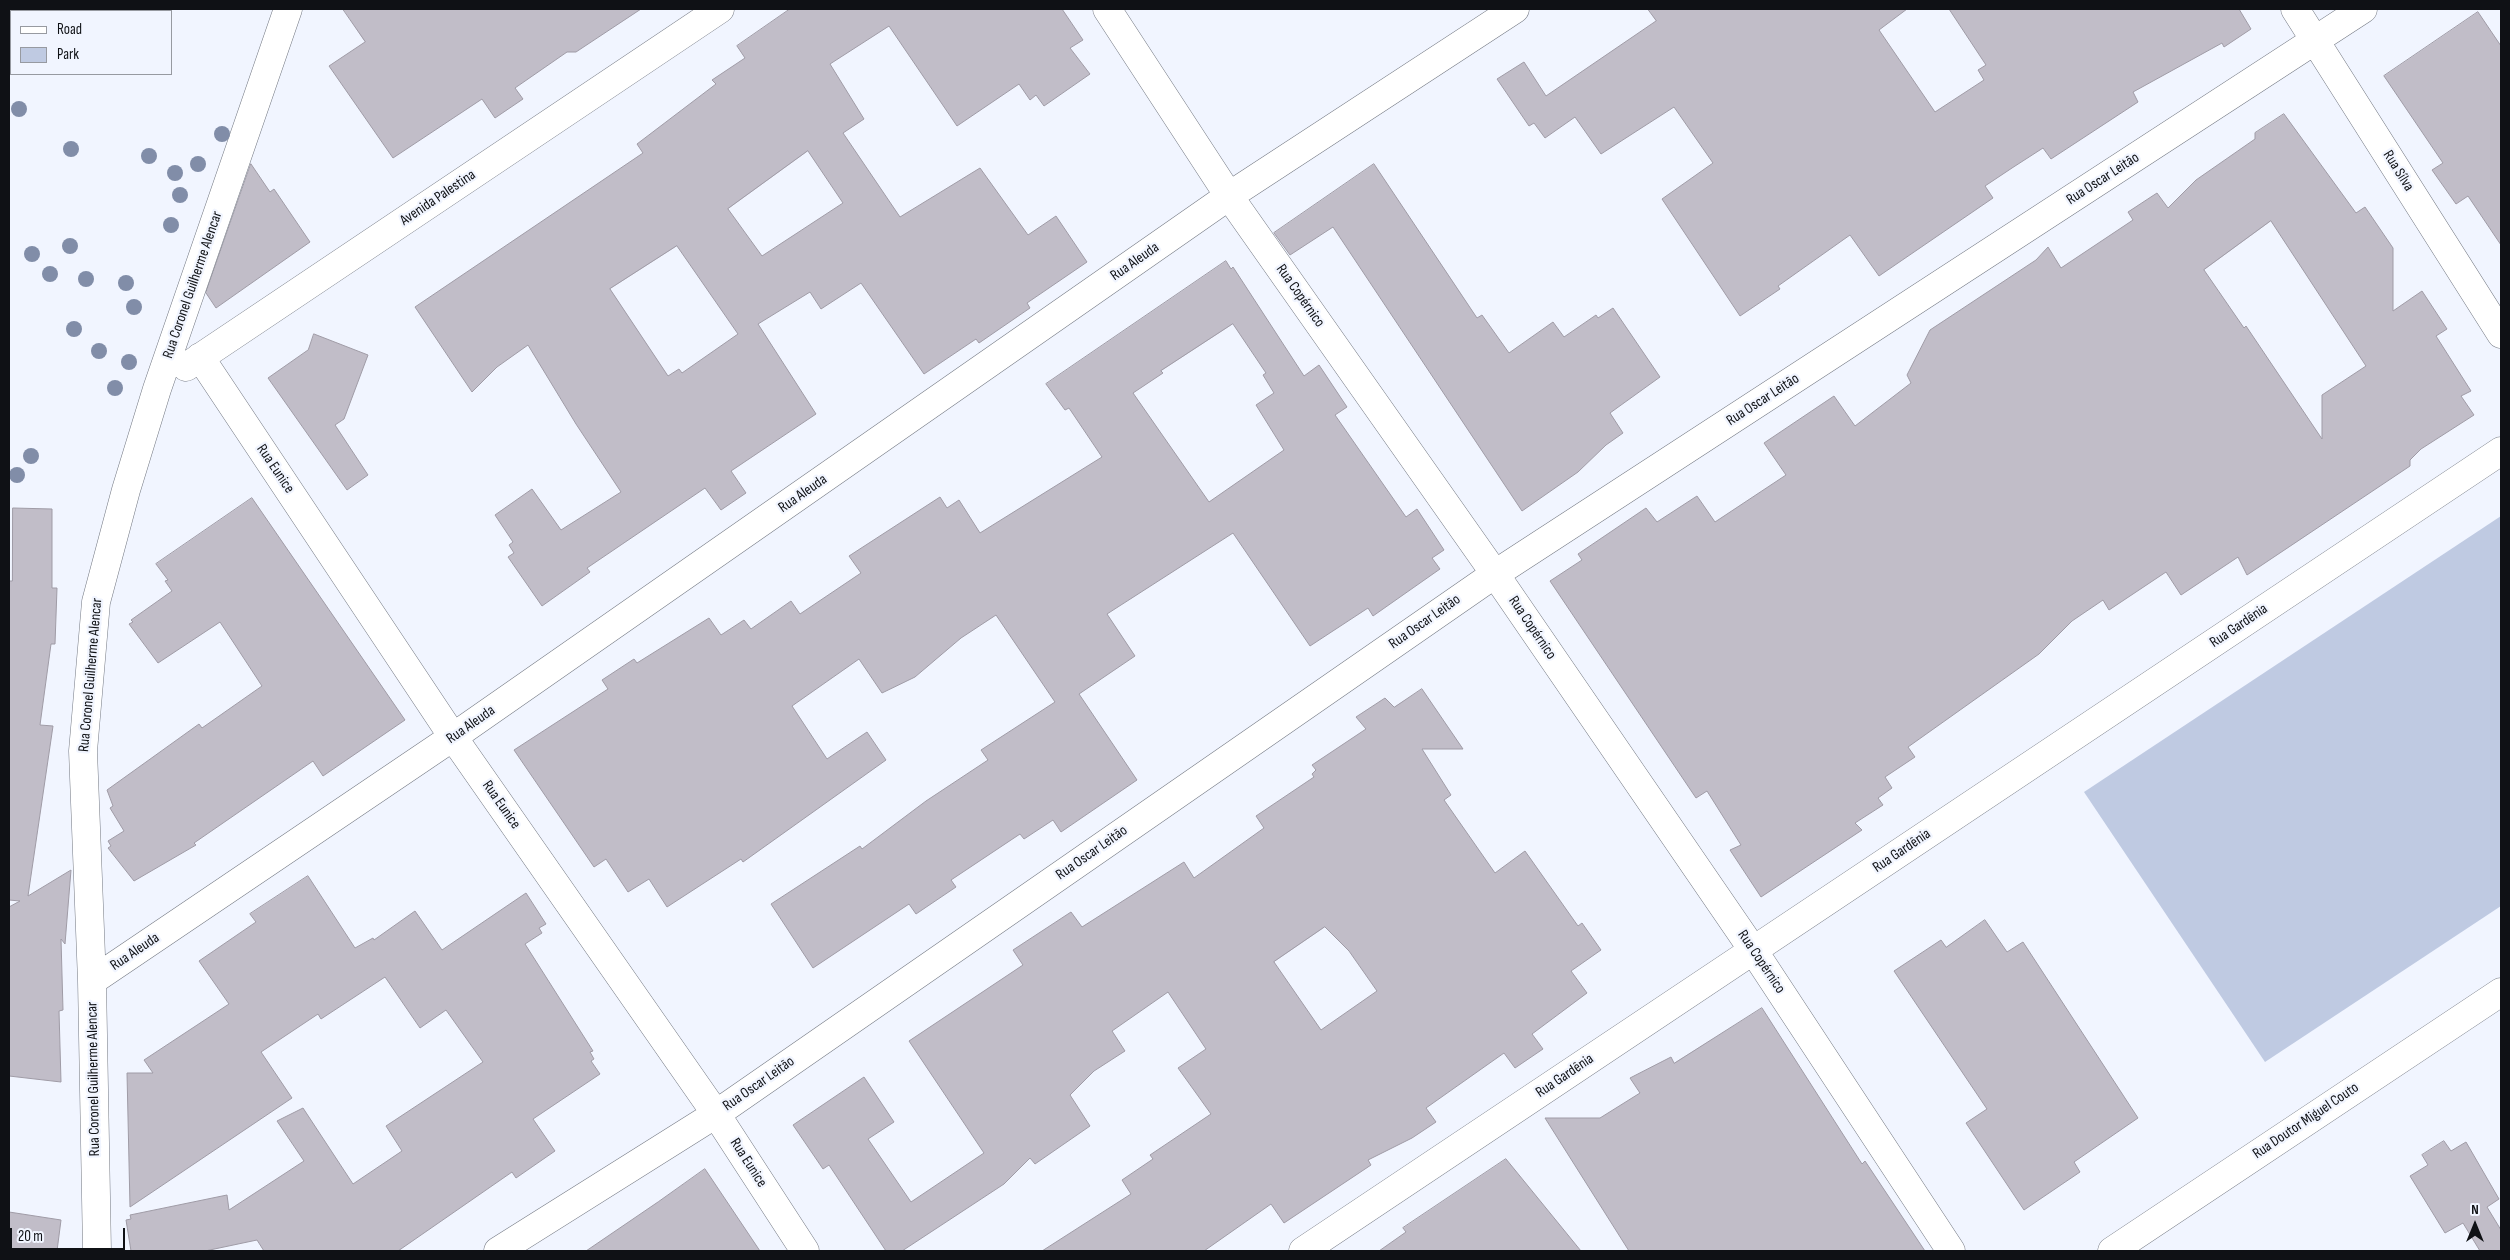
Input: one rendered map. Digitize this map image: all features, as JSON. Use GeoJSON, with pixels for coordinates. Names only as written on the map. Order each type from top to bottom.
{"type":"FeatureCollection","features":[{"type":"Feature","properties":{"kind":"street","name":"Rua Coronel Guilherme Alencar"},"geometry":{"type":"LineString","coordinates":[[97,1251],[92,981],[83,751],[96,602],[126,490],[157,389],[288,9]]}},
{"type":"Feature","properties":{"kind":"street","name":"Avenida Palestina"},"geometry":{"type":"LineString","coordinates":[[157,389],[200,356],[720,9]]}},
{"type":"Feature","properties":{"kind":"street","name":"Rua Copérnico"},"geometry":{"type":"LineString","coordinates":[[1107,9],[1229,196],[1495,574],[1753,950],[1951,1251]]}},
{"type":"Feature","properties":{"kind":"street","name":"Rua Aleuda"},"geometry":{"type":"LineString","coordinates":[[92,981],[453,737],[1229,196],[1515,9]]}},
{"type":"Feature","properties":{"kind":"street","name":"Rua Sílva"},"geometry":{"type":"LineString","coordinates":[[2296,9],[2501,334]]}},
{"type":"Feature","properties":{"kind":"street","name":"Rua Oscar Leitão"},"geometry":{"type":"LineString","coordinates":[[498,1251],[716,1114],[1495,574],[2316,42],[2363,9]]}},
{"type":"Feature","properties":{"kind":"street","name":"Rua Eunice"},"geometry":{"type":"LineString","coordinates":[[200,356],[453,737],[716,1114],[805,1251]]}},
{"type":"Feature","properties":{"kind":"street","name":"Rua Gardênia"},"geometry":{"type":"LineString","coordinates":[[1304,1251],[2501,451]]}},
{"type":"Feature","properties":{"kind":"street","name":"Rua Doutor Miguel Couto"},"geometry":{"type":"LineString","coordinates":[[2112,1251],[2501,992]]}},
{"type":"Feature","properties":{"kind":"green space"},"geometry":{"type":"Polygon","coordinates":[[[2501,516],[2501,906],[2265,1062],[2084,792],[2501,516]]]}},
{"type":"Feature","properties":{"kind":"building"},"geometry":{"type":"Polygon","coordinates":[[[343,9],[641,9],[576,52],[567,52],[515,88],[523,99],[495,118],[482,99],[393,158],[329,66],[365,42],[343,9]]]}},
{"type":"Feature","properties":{"kind":"building"},"geometry":{"type":"Polygon","coordinates":[[[790,9],[1062,9],[1083,40],[1070,48],[1090,74],[1044,106],[1036,95],[1030,100],[1019,84],[957,126],[889,26],[830,64],[864,119],[843,133],[900,217],[980,168],[1028,235],[1056,216],[1087,262],[1027,303],[1030,308],[979,343],[976,339],[924,374],[861,283],[821,309],[810,292],[758,324],[816,414],[731,471],[746,493],[721,510],[705,488],[587,568],[590,572],[542,606],[508,557],[514,553],[509,545],[513,542],[495,515],[532,489],[561,530],[621,492],[576,424],[528,345],[497,367],[472,392],[415,307],[643,153],[637,144],[716,84],[712,80],[745,58],[737,46],[790,9]],[[808,151],[728,209],[762,256],[843,203],[808,151]],[[677,246],[610,289],[668,376],[679,369],[682,373],[738,334],[677,246]]]}},
{"type":"Feature","properties":{"kind":"building"},"geometry":{"type":"Polygon","coordinates":[[[1648,9],[1907,9],[1879,30],[1935,112],[1984,80],[1978,70],[1986,65],[1949,9],[2239,9],[2251,29],[2224,47],[2222,43],[2133,92],[2138,102],[2051,159],[2043,148],[2012,168],[1985,186],[1993,198],[1879,276],[1850,235],[1778,286],[1780,289],[1740,316],[1662,199],[1713,163],[1674,107],[1601,154],[1575,117],[1545,138],[1534,123],[1529,126],[1497,79],[1524,62],[1546,96],[1656,21],[1648,9]]]}},
{"type":"Feature","properties":{"kind":"building"},"geometry":{"type":"Polygon","coordinates":[[[2478,12],[2501,46],[2501,245],[2468,196],[2456,204],[2432,170],[2443,163],[2384,76],[2478,12]]]}},
{"type":"Feature","properties":{"kind":"building"},"geometry":{"type":"Polygon","coordinates":[[[2284,114],[2356,213],[2365,207],[2393,248],[2393,311],[2422,291],[2447,329],[2436,336],[2471,391],[2461,396],[2474,415],[2421,449],[2410,460],[2410,466],[2247,575],[2238,557],[2181,595],[2166,572],[2109,610],[2103,600],[2072,621],[2039,654],[1908,747],[1915,757],[1885,777],[1892,788],[1878,798],[1883,805],[1855,823],[1862,830],[1761,897],[1730,850],[1741,845],[1707,791],[1696,798],[1550,581],[1582,560],[1578,554],[1646,508],[1657,522],[1697,496],[1715,522],[1786,475],[1764,443],[1834,396],[1855,426],[1911,383],[1907,375],[1930,330],[2036,260],[2048,247],[2061,268],[2133,220],[2128,212],[2157,193],[2168,208],[2196,180],[2255,139],[2255,133],[2284,114]],[[2271,221],[2204,270],[2244,328],[2246,326],[2322,439],[2322,395],[2366,366],[2271,221]]]}},
{"type":"Feature","properties":{"kind":"building"},"geometry":{"type":"Polygon","coordinates":[[[251,164],[270,192],[274,189],[310,242],[216,308],[206,293],[251,164]]]}},
{"type":"Feature","properties":{"kind":"building"},"geometry":{"type":"Polygon","coordinates":[[[1374,164],[1477,318],[1482,315],[1509,353],[1553,322],[1564,337],[1596,315],[1598,318],[1613,308],[1660,377],[1610,413],[1623,433],[1606,445],[1578,472],[1522,511],[1333,227],[1290,255],[1274,233],[1374,164]]]}},
{"type":"Feature","properties":{"kind":"building"},"geometry":{"type":"Polygon","coordinates":[[[1226,261],[1231,269],[1233,267],[1304,376],[1319,365],[1347,407],[1335,415],[1406,517],[1417,509],[1444,550],[1432,558],[1440,569],[1373,616],[1368,608],[1310,646],[1233,533],[1107,614],[1135,656],[1079,694],[1137,780],[1061,832],[1053,820],[1024,839],[1020,834],[951,880],[956,887],[916,914],[909,904],[813,968],[771,904],[860,846],[862,849],[926,801],[988,760],[981,750],[1055,702],[996,615],[961,638],[915,677],[882,693],[859,659],[792,706],[827,759],[867,732],[886,760],[743,862],[741,859],[667,907],[649,879],[628,892],[606,859],[594,867],[514,750],[608,689],[602,680],[634,659],[637,663],[709,618],[721,635],[744,620],[751,629],[791,601],[800,614],[861,573],[849,556],[940,497],[947,508],[959,500],[980,533],[1102,457],[1069,408],[1065,410],[1046,384],[1226,261]],[[1233,324],[1161,371],[1163,373],[1133,393],[1209,502],[1284,450],[1256,405],[1274,393],[1263,375],[1266,373],[1233,324]]]}},
{"type":"Feature","properties":{"kind":"building"},"geometry":{"type":"Polygon","coordinates":[[[314,334],[368,355],[344,419],[335,425],[368,475],[347,490],[268,378],[308,350],[314,334]]]}},
{"type":"Feature","properties":{"kind":"building"},"geometry":{"type":"Polygon","coordinates":[[[252,498],[405,720],[323,776],[313,761],[194,843],[196,845],[134,881],[108,848],[111,846],[108,841],[124,831],[110,808],[113,806],[107,790],[199,724],[202,728],[262,686],[220,622],[158,663],[129,624],[133,622],[131,620],[172,591],[165,581],[168,580],[156,564],[252,498]]]}},
{"type":"Feature","properties":{"kind":"building"},"geometry":{"type":"Polygon","coordinates":[[[13,508],[52,509],[52,588],[57,588],[55,644],[51,644],[40,725],[53,726],[28,896],[71,870],[65,944],[61,939],[63,1010],[59,1011],[61,1082],[9,1076],[9,907],[20,901],[9,900],[9,581],[12,581],[13,508]]]}},
{"type":"Feature","properties":{"kind":"building"},"geometry":{"type":"Polygon","coordinates":[[[1422,689],[1463,749],[1422,749],[1451,795],[1444,800],[1495,873],[1525,851],[1578,926],[1582,923],[1601,950],[1571,971],[1587,993],[1532,1034],[1543,1049],[1515,1068],[1504,1053],[1426,1108],[1436,1122],[1412,1138],[1368,1160],[1371,1165],[1284,1223],[1271,1204],[1204,1251],[1042,1251],[1131,1194],[1122,1180],[1153,1159],[1150,1155],[1211,1114],[1178,1068],[1206,1049],[1168,992],[1112,1031],[1125,1051],[1094,1071],[1070,1095],[1090,1126],[1035,1164],[1030,1158],[1004,1184],[902,1251],[886,1251],[829,1165],[823,1169],[793,1125],[864,1077],[894,1122],[868,1139],[911,1202],[984,1153],[909,1041],[1023,965],[1013,950],[1071,912],[1082,927],[1184,862],[1194,878],[1264,828],[1256,816],[1314,777],[1312,774],[1316,770],[1312,765],[1366,729],[1356,717],[1385,698],[1394,707],[1422,689]],[[1325,927],[1274,962],[1321,1030],[1377,991],[1349,951],[1325,927]]]}},
{"type":"Feature","properties":{"kind":"building"},"geometry":{"type":"Polygon","coordinates":[[[308,876],[355,948],[373,938],[374,940],[415,911],[442,950],[526,893],[546,924],[539,928],[542,933],[525,944],[593,1051],[590,1052],[594,1059],[591,1061],[600,1074],[533,1119],[555,1151],[516,1178],[512,1172],[398,1251],[264,1251],[257,1240],[205,1251],[131,1251],[126,1220],[131,1219],[130,1215],[227,1195],[229,1210],[304,1161],[277,1121],[303,1108],[353,1184],[402,1151],[386,1126],[483,1062],[446,1010],[420,1028],[385,977],[321,1019],[318,1014],[261,1052],[292,1098],[130,1207],[127,1073],[153,1073],[144,1060],[229,1004],[199,961],[256,922],[250,914],[308,876]]]}},
{"type":"Feature","properties":{"kind":"building"},"geometry":{"type":"Polygon","coordinates":[[[1985,920],[2007,952],[2023,942],[2138,1118],[2074,1162],[2080,1172],[2024,1210],[1966,1123],[1987,1109],[1894,971],[1941,940],[1946,947],[1985,920]]]}},
{"type":"Feature","properties":{"kind":"building"},"geometry":{"type":"Polygon","coordinates":[[[1762,1008],[1862,1164],[1865,1161],[1925,1251],[1629,1251],[1545,1118],[1600,1118],[1640,1093],[1630,1078],[1671,1057],[1674,1063],[1762,1008]]]}},
{"type":"Feature","properties":{"kind":"building"},"geometry":{"type":"Polygon","coordinates":[[[2444,1141],[2451,1151],[2466,1142],[2499,1199],[2487,1207],[2501,1230],[2501,1251],[2480,1251],[2463,1223],[2445,1233],[2410,1176],[2428,1165],[2422,1155],[2444,1141]]]}},
{"type":"Feature","properties":{"kind":"building"},"geometry":{"type":"Polygon","coordinates":[[[1506,1159],[1581,1251],[1379,1251],[1406,1232],[1403,1228],[1506,1159]]]}},
{"type":"Feature","properties":{"kind":"building"},"geometry":{"type":"Polygon","coordinates":[[[705,1169],[760,1251],[586,1251],[658,1202],[705,1169]]]}},
{"type":"Feature","properties":{"kind":"building"},"geometry":{"type":"Polygon","coordinates":[[[9,1212],[61,1220],[57,1251],[9,1251],[9,1212]]]}}]}
